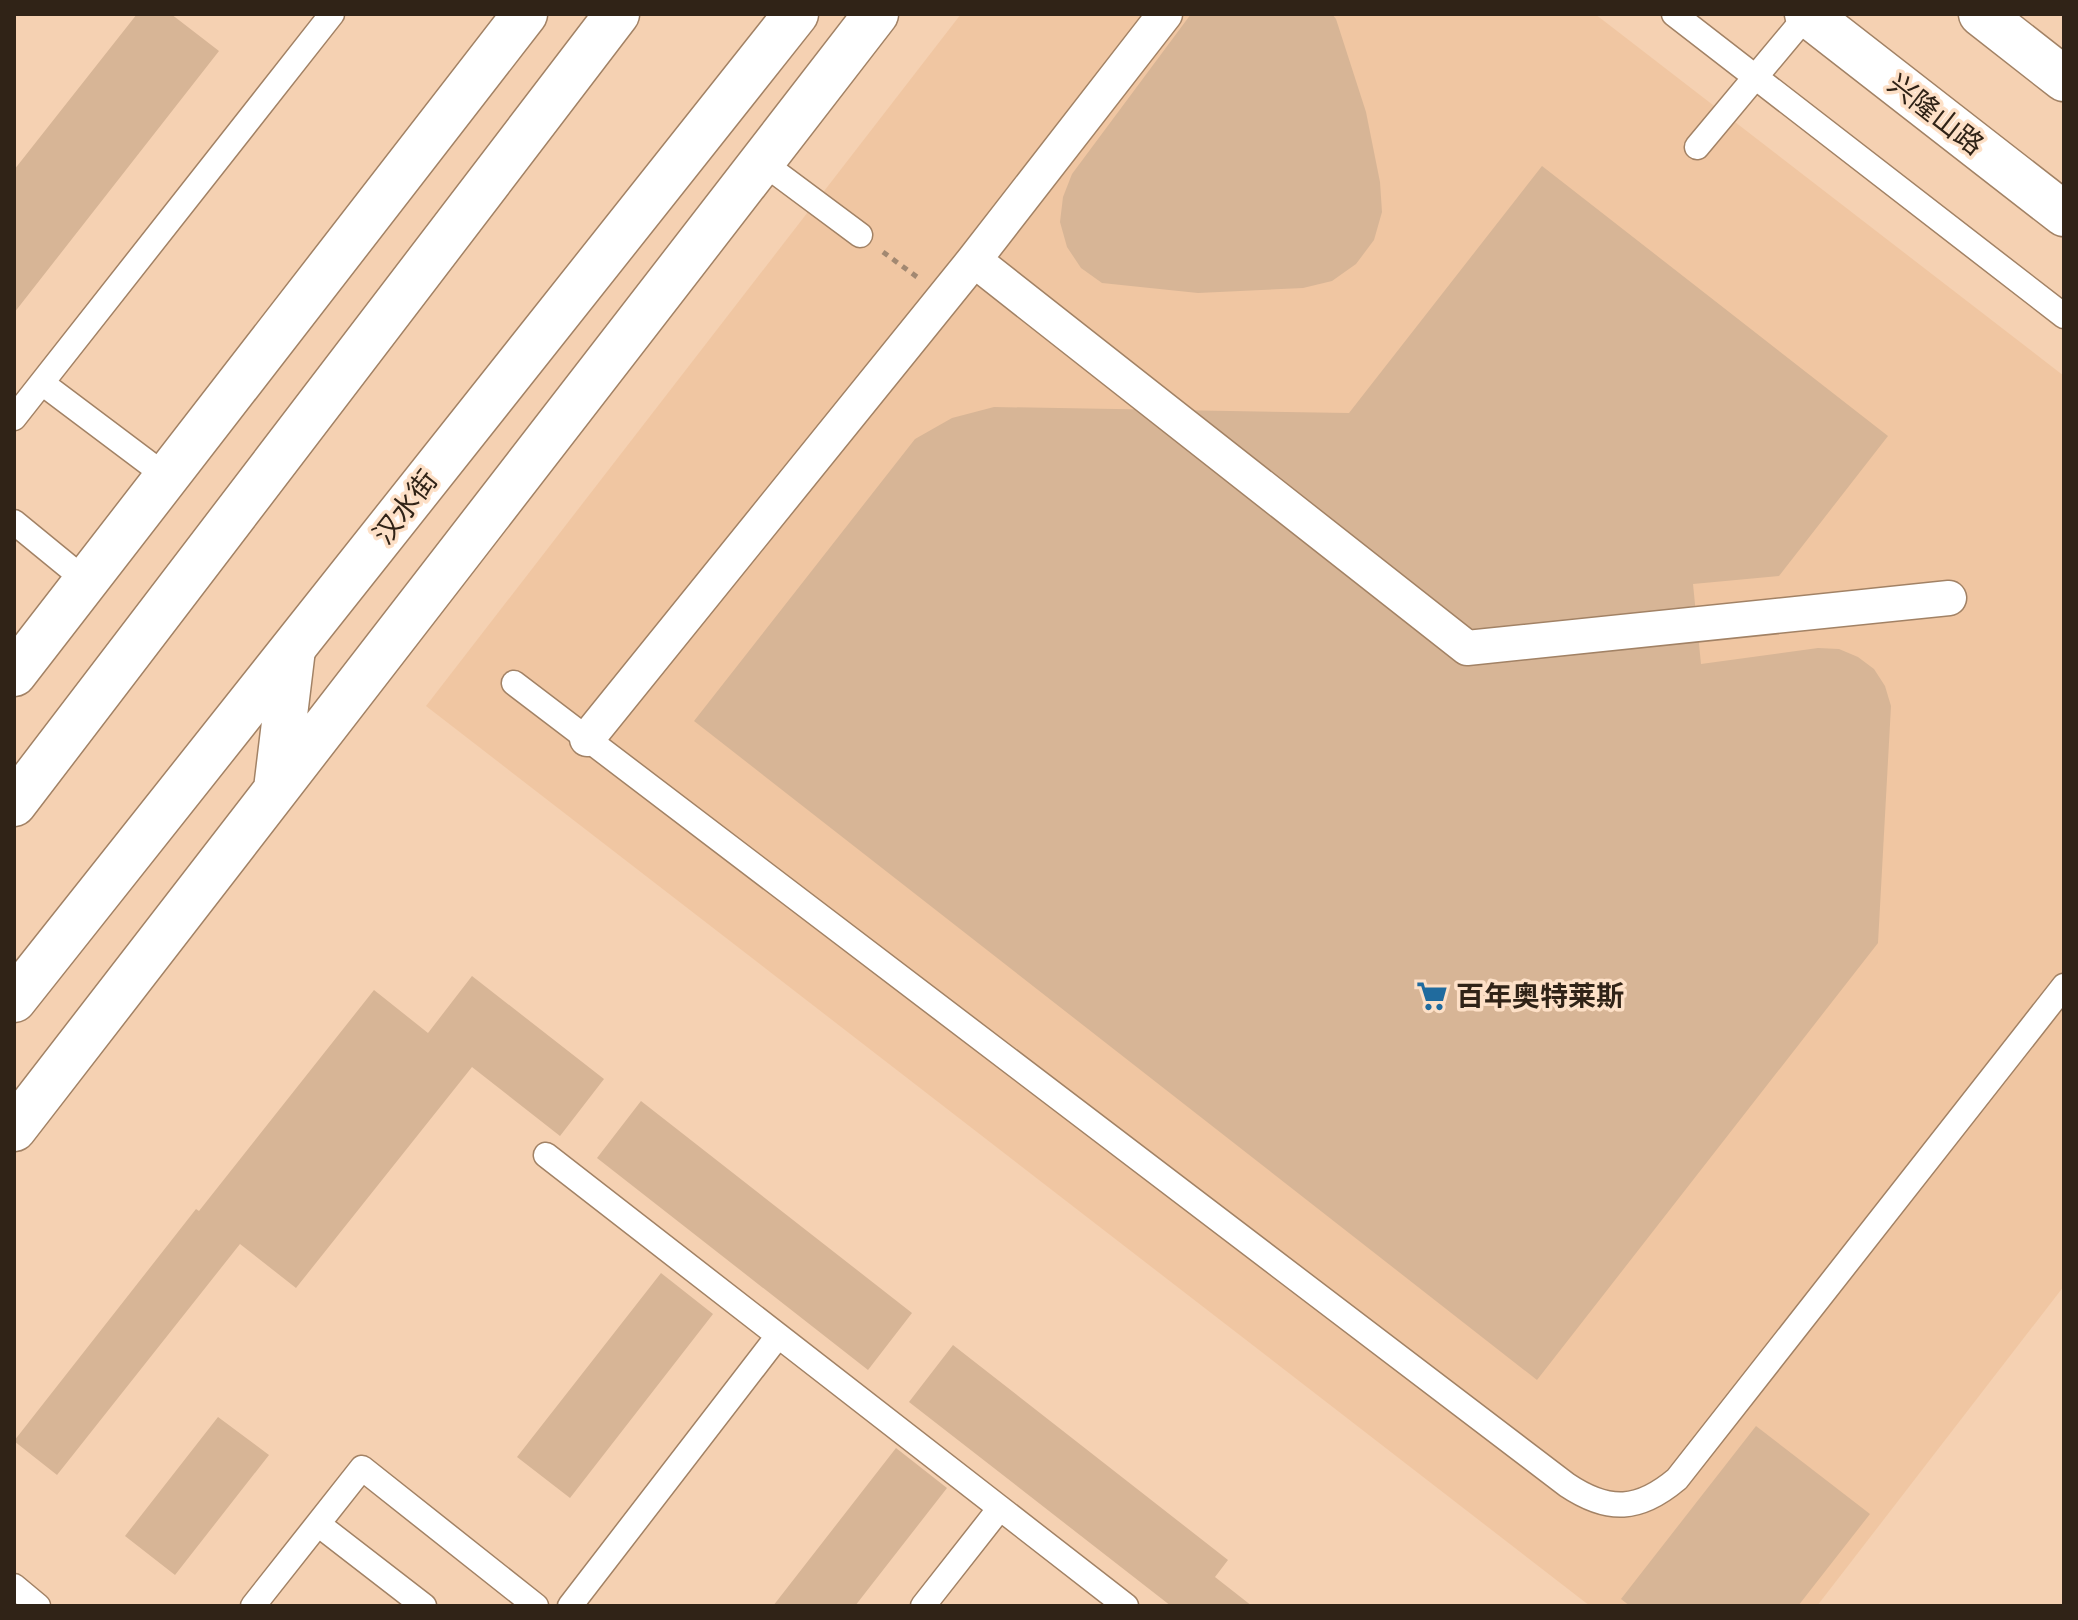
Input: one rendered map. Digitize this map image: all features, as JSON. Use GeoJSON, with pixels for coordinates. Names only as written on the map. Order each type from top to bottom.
{"type":"FeatureCollection","features":[{"type":"Feature","properties":{"kind":"street"},"geometry":{"type":"LineString","coordinates":[[14,674],[525,14]]}},
{"type":"Feature","properties":{"kind":"street"},"geometry":{"type":"LineString","coordinates":[[14,804],[617,14]]}},
{"type":"Feature","properties":{"kind":"street","name":"汉水街"},"geometry":{"type":"LineString","coordinates":[[14,1000],[796,14]]}},
{"type":"Feature","properties":{"kind":"street"},"geometry":{"type":"LineString","coordinates":[[14,1129],[876,14]]}},
{"type":"Feature","properties":{"kind":"street"},"geometry":{"type":"LineString","coordinates":[[587,739],[974,260],[1165,14]]}},
{"type":"Feature","properties":{"kind":"street","name":"兴隆山路"},"geometry":{"type":"LineString","coordinates":[[1807,14],[2064,214]]}},
{"type":"Feature","properties":{"kind":"street"},"geometry":{"type":"LineString","coordinates":[[1981,14],[2064,79]]}},
{"type":"Feature","properties":{"kind":"street"},"geometry":{"type":"LineString","coordinates":[[974,260],[1467,648],[1949,598]]}},
{"type":"Feature","properties":{"kind":"street"},"geometry":{"type":"LineString","coordinates":[[275,791],[293,649]]}},
{"type":"Feature","properties":{"kind":"lane"},"geometry":{"type":"LineString","coordinates":[[14,418],[332,14]]}},
{"type":"Feature","properties":{"kind":"lane"},"geometry":{"type":"LineString","coordinates":[[1674,14],[2064,316]]}},
{"type":"Feature","properties":{"kind":"lane"},"geometry":{"type":"LineString","coordinates":[[1697,147],[1807,14]]}},
{"type":"Feature","properties":{"kind":"lane"},"geometry":{"type":"LineString","coordinates":[[762,162],[860,235]]}},
{"type":"Feature","properties":{"kind":"lane"},"geometry":{"type":"LineString","coordinates":[[42,383],[167,477]]}},
{"type":"Feature","properties":{"kind":"lane"},"geometry":{"type":"LineString","coordinates":[[14,522],[86,581]]}},
{"type":"Feature","properties":{"kind":"lane"},"geometry":{"type":"LineString","coordinates":[[514,683],[1567,1485],[1587,1499],[1611,1505],[1635,1504],[1658,1495],[1677,1479],[2064,986]]}},
{"type":"Feature","properties":{"kind":"lane"},"geometry":{"type":"LineString","coordinates":[[546,1155],[1126,1606]]}},
{"type":"Feature","properties":{"kind":"lane"},"geometry":{"type":"LineString","coordinates":[[570,1606],[778,1336]]}},
{"type":"Feature","properties":{"kind":"lane"},"geometry":{"type":"LineString","coordinates":[[253,1606],[362,1468],[536,1606]]}},
{"type":"Feature","properties":{"kind":"lane"},"geometry":{"type":"LineString","coordinates":[[923,1606],[1000,1508]]}},
{"type":"Feature","properties":{"kind":"lane"},"geometry":{"type":"LineString","coordinates":[[318,1524],[424,1606]]}},
{"type":"Feature","properties":{"kind":"lane"},"geometry":{"type":"LineString","coordinates":[[14,1586],[38,1606]]}},
{"type":"Feature","properties":{"kind":"path"},"geometry":{"type":"LineString","coordinates":[[860,235],[943,297]]}},
{"type":"Feature","properties":{"kind":"shaded area","name":"百年奥特莱斯"},"geometry":{"type":"Polygon","coordinates":[[[961,14],[1595,14],[2064,376],[2064,1286],[1817,1606],[1590,1606],[426,706],[961,14]]]}},
{"type":"Feature","properties":{"kind":"building"},"geometry":{"type":"Polygon","coordinates":[[[137,14],[171,14],[219,51],[14,313],[14,170],[137,14]]]}},
{"type":"Feature","properties":{"kind":"building"},"geometry":{"type":"Polygon","coordinates":[[[1191,14],[1332,14],[1336,19],[1366,112],[1380,182],[1382,212],[1374,240],[1356,264],[1332,281],[1303,288],[1198,293],[1102,283],[1081,268],[1067,247],[1060,222],[1063,197],[1072,174],[1191,14]]]}},
{"type":"Feature","properties":{"kind":"building"},"geometry":{"type":"Polygon","coordinates":[[[1542,166],[1888,436],[1779,576],[1693,584],[1701,664],[1818,648],[1839,649],[1858,657],[1874,669],[1885,686],[1891,706],[1878,943],[1537,1380],[694,721],[915,439],[952,418],[994,407],[1349,413],[1542,166]]]}},
{"type":"Feature","properties":{"kind":"building"},"geometry":{"type":"Polygon","coordinates":[[[472,976],[604,1079],[560,1136],[472,1067],[296,1288],[240,1244],[57,1475],[14,1441],[196,1209],[199,1211],[374,990],[428,1033],[472,976]]]}},
{"type":"Feature","properties":{"kind":"building"},"geometry":{"type":"Polygon","coordinates":[[[641,1101],[912,1313],[868,1370],[597,1158],[641,1101]]]}},
{"type":"Feature","properties":{"kind":"building"},"geometry":{"type":"Polygon","coordinates":[[[661,1273],[713,1314],[570,1498],[517,1457],[661,1273]]]}},
{"type":"Feature","properties":{"kind":"building"},"geometry":{"type":"Polygon","coordinates":[[[953,1345],[1228,1560],[1215,1577],[1252,1606],[1171,1606],[909,1402],[953,1345]]]}},
{"type":"Feature","properties":{"kind":"building"},"geometry":{"type":"Polygon","coordinates":[[[218,1417],[269,1455],[175,1575],[125,1536],[218,1417]]]}},
{"type":"Feature","properties":{"kind":"building"},"geometry":{"type":"Polygon","coordinates":[[[1756,1426],[1870,1514],[1798,1606],[1630,1606],[1621,1599],[1756,1426]]]}},
{"type":"Feature","properties":{"kind":"building"},"geometry":{"type":"Polygon","coordinates":[[[896,1448],[947,1488],[855,1606],[773,1606],[896,1448]]]}},
{"type":"Feature","properties":{"kind":"place","name":"百年奥特莱斯"},"geometry":{"type":"Point","coordinates":[1432,996]}}]}
